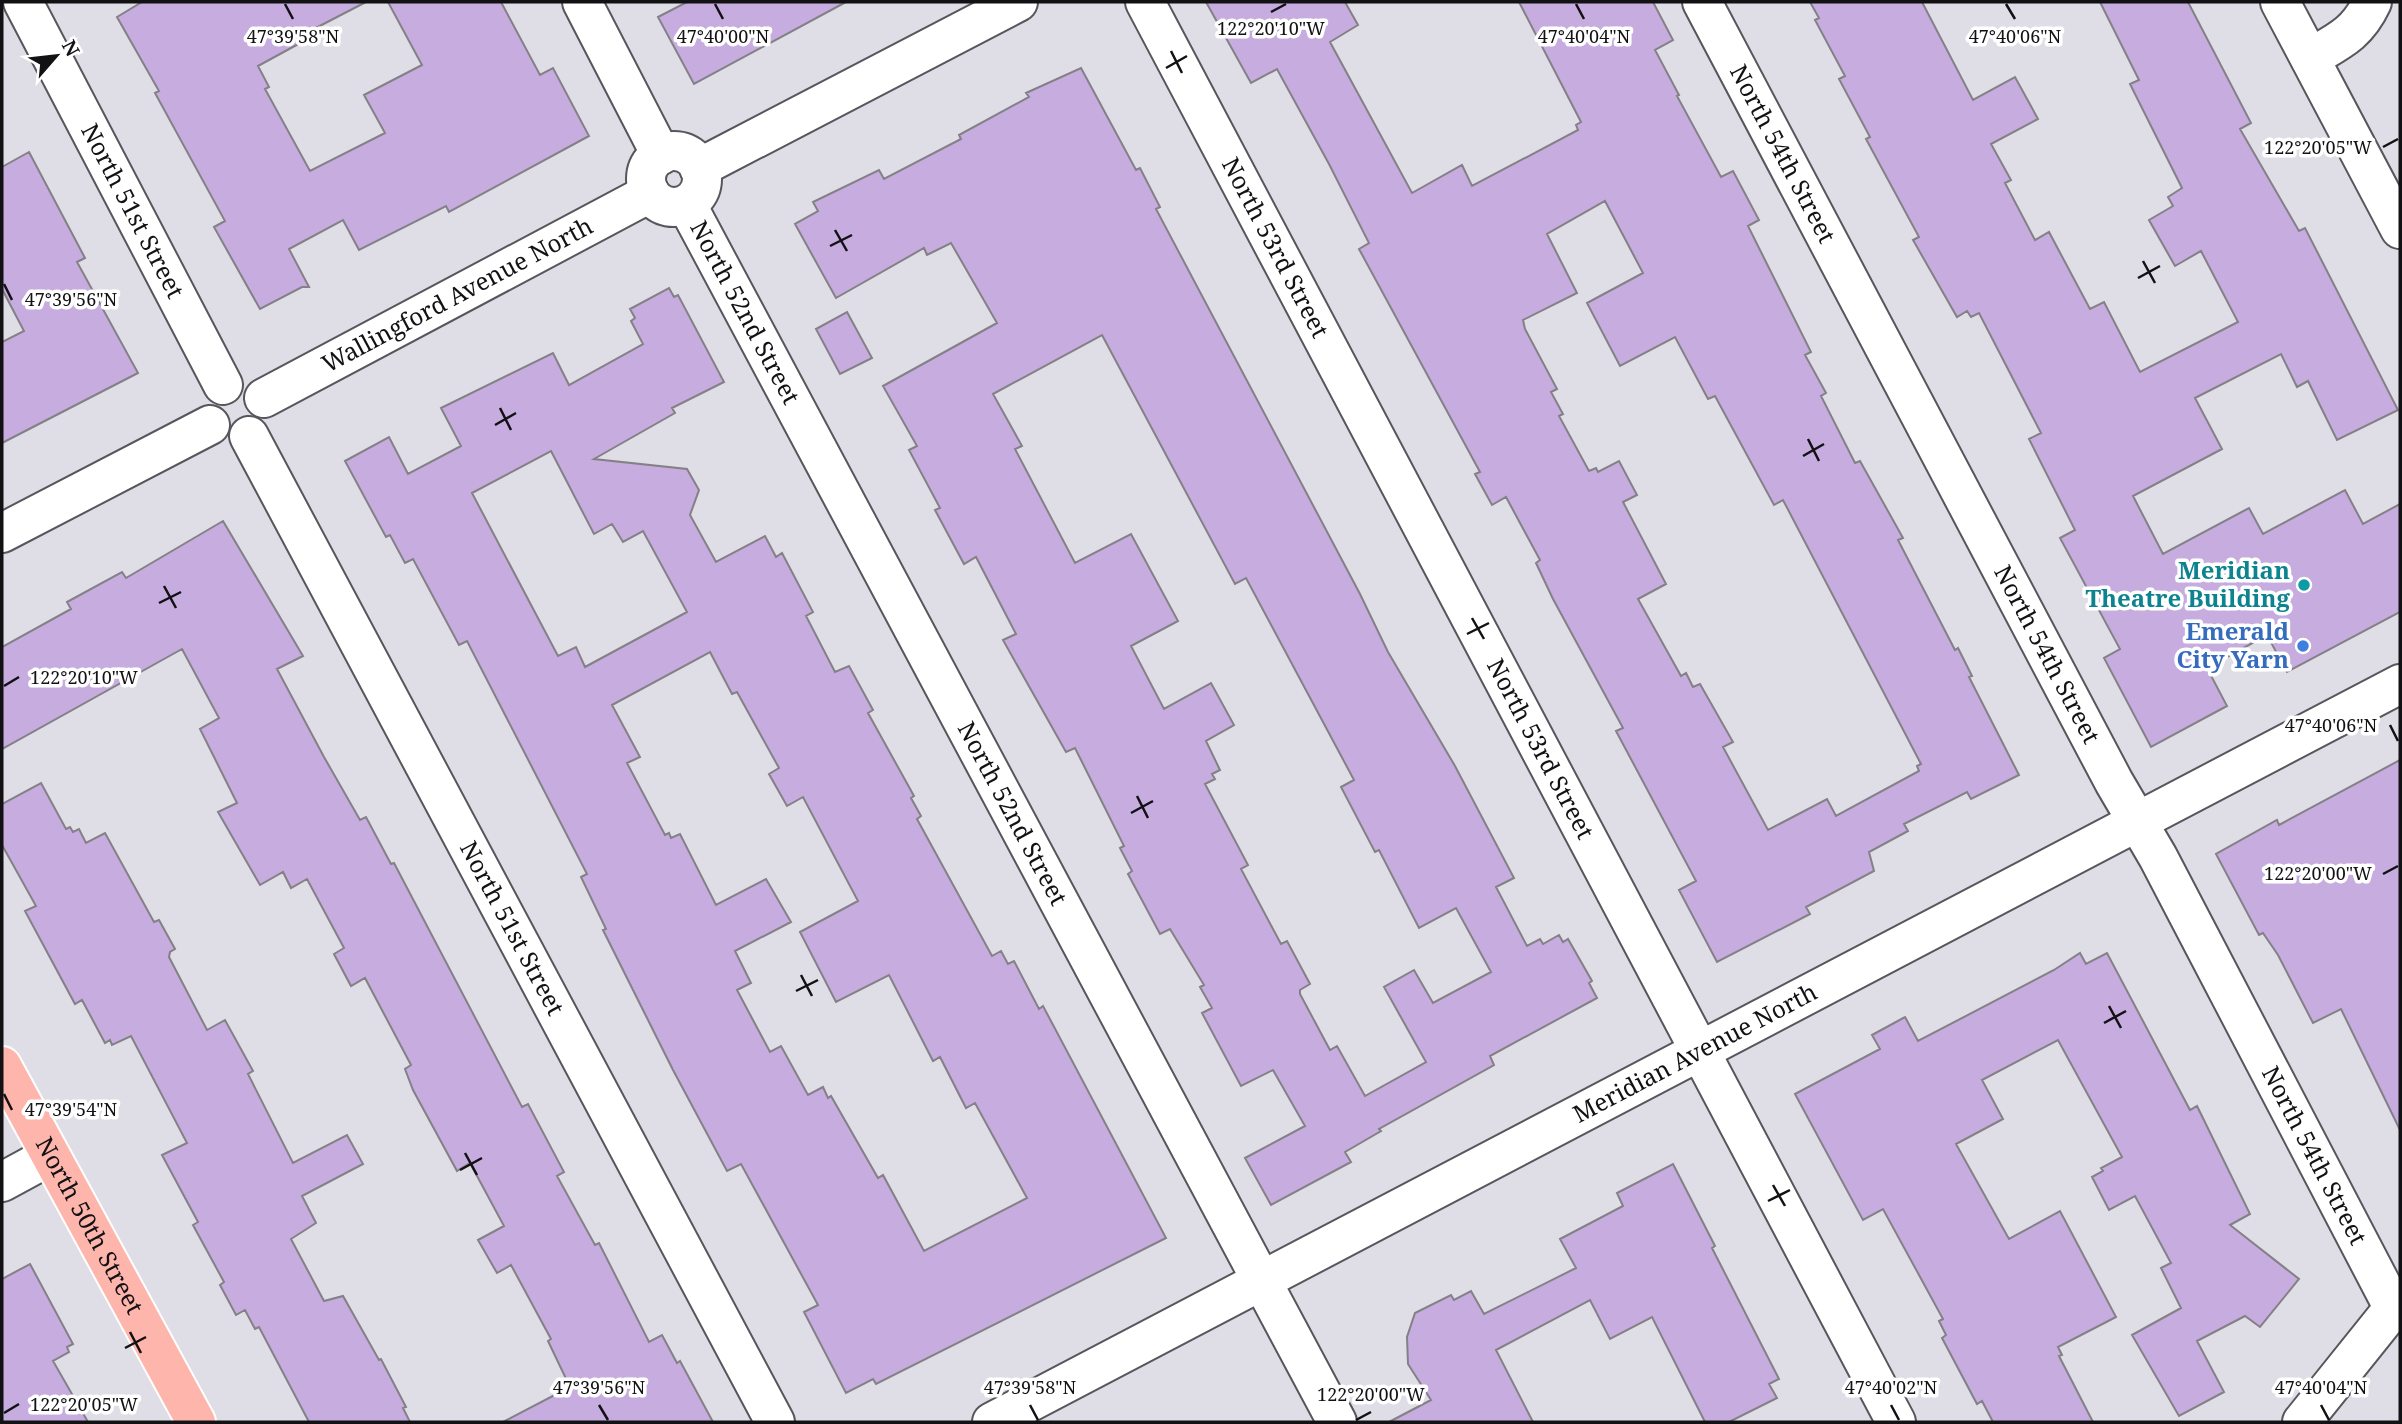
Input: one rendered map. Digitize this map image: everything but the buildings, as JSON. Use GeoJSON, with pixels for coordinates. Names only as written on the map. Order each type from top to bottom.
{"type":"FeatureCollection","features":[{"type":"Feature","properties":{"kind":"main road","name":"North 50th Street"},"geometry":{"type":"LineString","coordinates":[[2,1066],[196,1422]]}},
{"type":"Feature","properties":{"kind":"street","name":"North 51st Street"},"geometry":{"type":"LineString","coordinates":[[23,2],[223,385]]}},
{"type":"Feature","properties":{"kind":"street"},"geometry":{"type":"LineString","coordinates":[[582,2],[661,155]]}},
{"type":"Feature","properties":{"kind":"street"},"geometry":{"type":"LineString","coordinates":[[699,168],[1018,2]]}},
{"type":"Feature","properties":{"kind":"street","name":"North 53rd Street"},"geometry":{"type":"LineString","coordinates":[[1145,2],[1896,1422]]}},
{"type":"Feature","properties":{"kind":"street","name":"North 54th Street"},"geometry":{"type":"LineString","coordinates":[[1702,2],[2397,1305]]}},
{"type":"Feature","properties":{"kind":"street"},"geometry":{"type":"LineString","coordinates":[[2280,2],[2400,229]]}},
{"type":"Feature","properties":{"kind":"street"},"geometry":{"type":"LineString","coordinates":[[2310,58],[2350,35],[2362,21],[2372,2]]}},
{"type":"Feature","properties":{"kind":"street"},"geometry":{"type":"LineString","coordinates":[[673,150],[691,156],[699,168],[703,182],[700,191],[687,205],[668,207],[659,204],[650,194],[645,181],[650,163],[673,150]]}},
{"type":"Feature","properties":{"kind":"street","name":"Wallingford Avenue North"},"geometry":{"type":"LineString","coordinates":[[264,398],[650,194]]}},
{"type":"Feature","properties":{"kind":"street","name":"North 52nd Street"},"geometry":{"type":"LineString","coordinates":[[687,205],[1337,1422]]}},
{"type":"Feature","properties":{"kind":"street"},"geometry":{"type":"LineString","coordinates":[[237,380],[247,383],[255,387],[264,398],[267,411],[264,420],[260,428],[249,436],[226,438],[210,425],[208,405],[211,395],[223,385],[237,380]]}},
{"type":"Feature","properties":{"kind":"street"},"geometry":{"type":"LineString","coordinates":[[2,533],[210,425]]}},
{"type":"Feature","properties":{"kind":"street","name":"North 51st Street"},"geometry":{"type":"LineString","coordinates":[[249,436],[775,1422]]}},
{"type":"Feature","properties":{"kind":"street","name":"Meridian Avenue North"},"geometry":{"type":"LineString","coordinates":[[992,1422],[2139,824],[2400,684]]}},
{"type":"Feature","properties":{"kind":"street"},"geometry":{"type":"LineString","coordinates":[[2,1182],[50,1156]]}},
{"type":"Feature","properties":{"kind":"street"},"geometry":{"type":"LineString","coordinates":[[2302,1422],[2397,1305]]}},
{"type":"Feature","properties":{"kind":"place","name":"Meridian Theatre Building"},"geometry":{"type":"Point","coordinates":[2304,585]}},
{"type":"Feature","properties":{"kind":"place","name":"Emerald City Yarn"},"geometry":{"type":"Point","coordinates":[2303,646]}}]}
